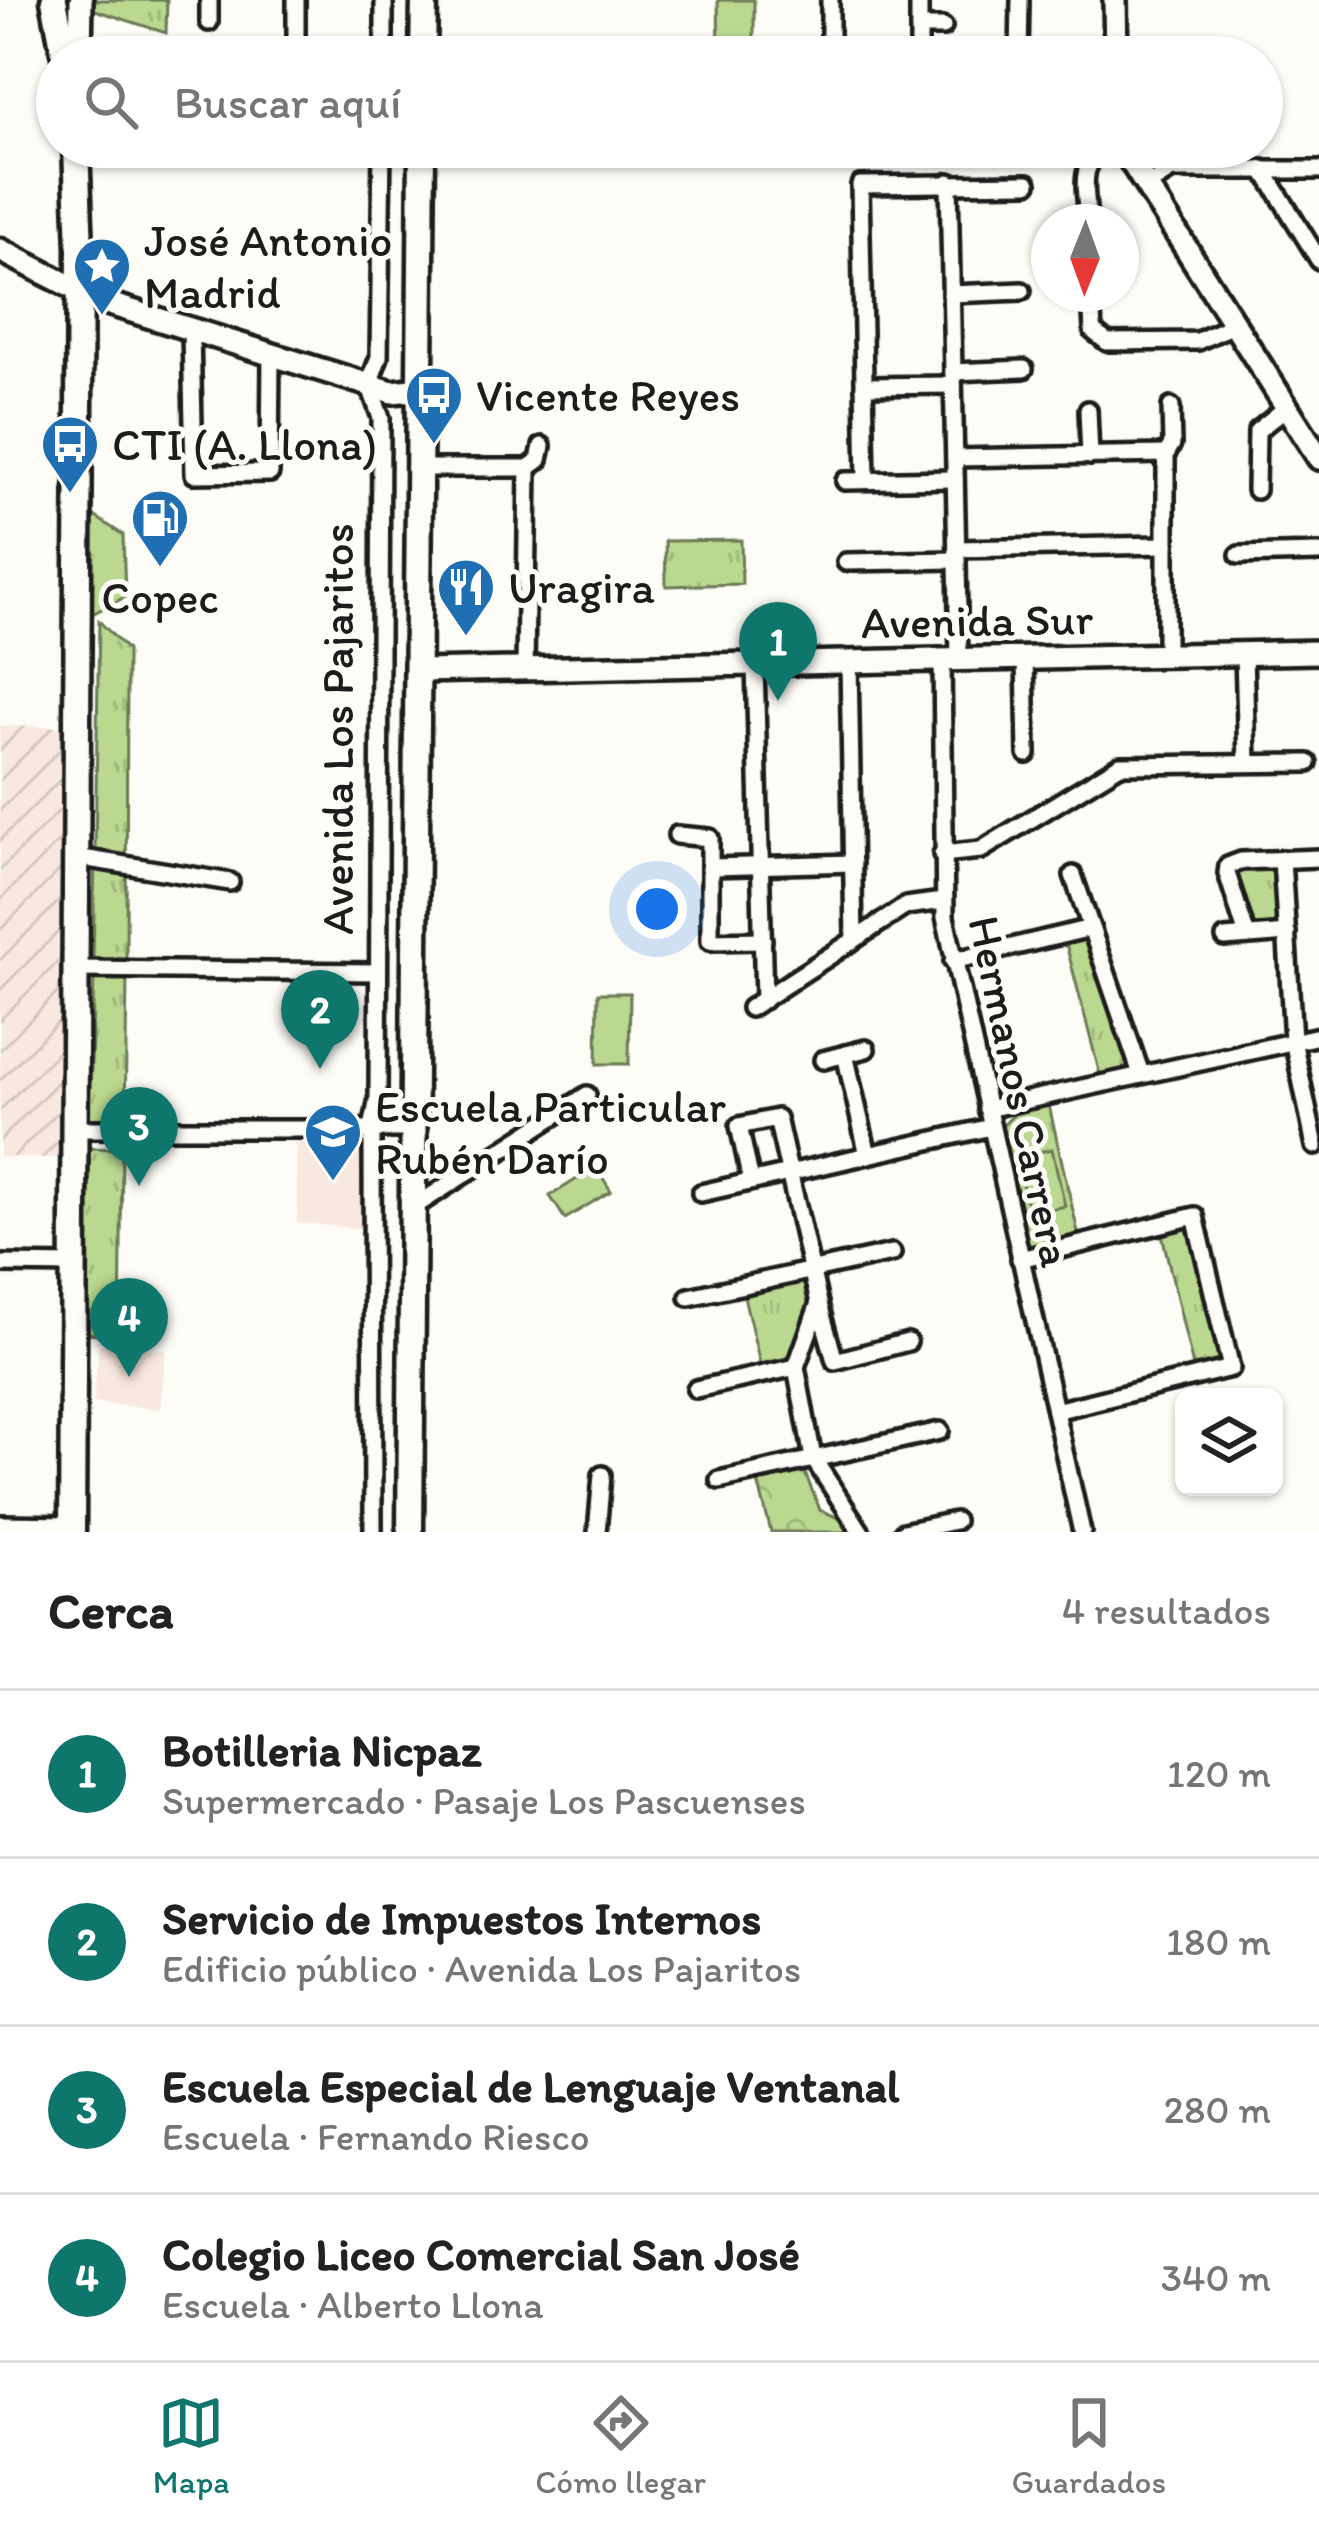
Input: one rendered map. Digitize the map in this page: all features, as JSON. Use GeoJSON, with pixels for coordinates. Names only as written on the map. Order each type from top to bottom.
{"type":"FeatureCollection","features":[{"type":"Feature","properties":{"kind":"main road"},"geometry":{"type":"LineString","coordinates":[[54,0],[61,36]]}},
{"type":"Feature","properties":{"kind":"main road"},"geometry":{"type":"LineString","coordinates":[[423,36],[424,0]]}},
{"type":"Feature","properties":{"kind":"main road"},"geometry":{"type":"LineString","coordinates":[[72,1529],[80,292],[77,168]]}},
{"type":"Feature","properties":{"kind":"main road","name":"Avenida Los Pajaritos"},"geometry":{"type":"LineString","coordinates":[[410,1532],[414,1207],[403,1129],[420,671],[422,168]]}},
{"type":"Feature","properties":{"kind":"street"},"geometry":{"type":"LineString","coordinates":[[80,36],[81,0]]}},
{"type":"Feature","properties":{"kind":"street"},"geometry":{"type":"LineString","coordinates":[[209,0],[209,22]]}},
{"type":"Feature","properties":{"kind":"street"},"geometry":{"type":"LineString","coordinates":[[296,0],[296,36]]}},
{"type":"Feature","properties":{"kind":"street"},"geometry":{"type":"LineString","coordinates":[[383,36],[384,0]]}},
{"type":"Feature","properties":{"kind":"street"},"geometry":{"type":"LineString","coordinates":[[830,0],[830,36]]}},
{"type":"Feature","properties":{"kind":"street"},"geometry":{"type":"LineString","coordinates":[[919,0],[919,36]]}},
{"type":"Feature","properties":{"kind":"street"},"geometry":{"type":"LineString","coordinates":[[1019,36],[1020,0]]}},
{"type":"Feature","properties":{"kind":"street"},"geometry":{"type":"LineString","coordinates":[[1115,0],[1116,36]]}},
{"type":"Feature","properties":{"kind":"street"},"geometry":{"type":"LineString","coordinates":[[919,27],[943,27]]}},
{"type":"Feature","properties":{"kind":"street","name":"Avenida Los Pajaritos"},"geometry":{"type":"LineString","coordinates":[[374,1532],[372,1128],[377,1107],[381,418],[369,385],[380,357],[382,168]]}},
{"type":"Feature","properties":{"kind":"street"},"geometry":{"type":"LineString","coordinates":[[1087,168],[1088,204]]}},
{"type":"Feature","properties":{"kind":"street"},"geometry":{"type":"LineString","coordinates":[[1136,168],[1319,458]]}},
{"type":"Feature","properties":{"kind":"street"},"geometry":{"type":"LineString","coordinates":[[1148,185],[1172,170],[1319,170]]}},
{"type":"Feature","properties":{"kind":"street"},"geometry":{"type":"LineString","coordinates":[[1263,170],[1319,260]]}},
{"type":"Feature","properties":{"kind":"street"},"geometry":{"type":"LineString","coordinates":[[866,481],[862,182],[1028,183]]}},
{"type":"Feature","properties":{"kind":"street","name":"Hermanos Carrera"},"geometry":{"type":"LineString","coordinates":[[949,182],[957,554],[943,901],[1082,1532]]}},
{"type":"Feature","properties":{"kind":"street"},"geometry":{"type":"LineString","coordinates":[[0,250],[80,292],[191,329],[392,392],[422,389]]}},
{"type":"Feature","properties":{"kind":"street"},"geometry":{"type":"LineString","coordinates":[[951,294],[1022,291]]}},
{"type":"Feature","properties":{"kind":"street"},"geometry":{"type":"LineString","coordinates":[[1094,312],[1097,337],[1107,342],[1192,341],[1212,337],[1235,324]]}},
{"type":"Feature","properties":{"kind":"street"},"geometry":{"type":"LineString","coordinates":[[191,329],[194,474],[270,473],[271,354]]}},
{"type":"Feature","properties":{"kind":"street"},"geometry":{"type":"LineString","coordinates":[[864,386],[1024,369]]}},
{"type":"Feature","properties":{"kind":"street"},"geometry":{"type":"LineString","coordinates":[[1166,655],[1166,454],[1172,444],[1172,407]]}},
{"type":"Feature","properties":{"kind":"street"},"geometry":{"type":"LineString","coordinates":[[1256,490],[1256,431],[1287,407]]}},
{"type":"Feature","properties":{"kind":"street"},"geometry":{"type":"LineString","coordinates":[[1088,410],[1090,456]]}},
{"type":"Feature","properties":{"kind":"street"},"geometry":{"type":"LineString","coordinates":[[421,468],[528,468],[539,460],[542,446]]}},
{"type":"Feature","properties":{"kind":"street"},"geometry":{"type":"LineString","coordinates":[[955,458],[1166,454]]}},
{"type":"Feature","properties":{"kind":"street"},"geometry":{"type":"LineString","coordinates":[[525,669],[528,468]]}},
{"type":"Feature","properties":{"kind":"street"},"geometry":{"type":"LineString","coordinates":[[845,481],[955,478]]}},
{"type":"Feature","properties":{"kind":"street"},"geometry":{"type":"LineString","coordinates":[[846,562],[1166,545]]}},
{"type":"Feature","properties":{"kind":"street"},"geometry":{"type":"LineString","coordinates":[[1239,555],[1319,553]]}},
{"type":"Feature","properties":{"kind":"street","name":"Avenida Sur"},"geometry":{"type":"LineString","coordinates":[[420,671],[1319,652]]}},
{"type":"Feature","properties":{"kind":"street"},"geometry":{"type":"LineString","coordinates":[[1244,653],[1247,763]]}},
{"type":"Feature","properties":{"kind":"street"},"geometry":{"type":"LineString","coordinates":[[1025,658],[1027,754]]}},
{"type":"Feature","properties":{"kind":"street"},"geometry":{"type":"LineString","coordinates":[[849,662],[854,940]]}},
{"type":"Feature","properties":{"kind":"street"},"geometry":{"type":"LineString","coordinates":[[755,664],[763,940],[757,1004],[906,906],[943,901]]}},
{"type":"Feature","properties":{"kind":"street"},"geometry":{"type":"LineString","coordinates":[[942,854],[981,850],[1120,765],[1308,763]]}},
{"type":"Feature","properties":{"kind":"street"},"geometry":{"type":"LineString","coordinates":[[677,835],[709,836],[710,940],[763,940]]}},
{"type":"Feature","properties":{"kind":"street"},"geometry":{"type":"LineString","coordinates":[[76,857],[230,882]]}},
{"type":"Feature","properties":{"kind":"street"},"geometry":{"type":"LineString","coordinates":[[1246,936],[1228,866],[1241,861],[1319,858]]}},
{"type":"Feature","properties":{"kind":"street"},"geometry":{"type":"LineString","coordinates":[[1282,859],[1293,1040],[1313,1146]]}},
{"type":"Feature","properties":{"kind":"street"},"geometry":{"type":"LineString","coordinates":[[711,867],[853,863]]}},
{"type":"Feature","properties":{"kind":"street"},"geometry":{"type":"LineString","coordinates":[[1072,875],[1141,1074]]}},
{"type":"Feature","properties":{"kind":"street"},"geometry":{"type":"LineString","coordinates":[[953,961],[1091,928]]}},
{"type":"Feature","properties":{"kind":"street"},"geometry":{"type":"LineString","coordinates":[[1225,938],[1287,933]]}},
{"type":"Feature","properties":{"kind":"street"},"geometry":{"type":"LineString","coordinates":[[76,969],[378,972]]}},
{"type":"Feature","properties":{"kind":"street"},"geometry":{"type":"LineString","coordinates":[[987,1109],[1319,1036]]}},
{"type":"Feature","properties":{"kind":"street"},"geometry":{"type":"LineString","coordinates":[[823,1060],[866,1049]]}},
{"type":"Feature","properties":{"kind":"street"},"geometry":{"type":"LineString","coordinates":[[845,1054],[868,1155]]}},
{"type":"Feature","properties":{"kind":"street"},"geometry":{"type":"LineString","coordinates":[[414,1207],[587,1095]]}},
{"type":"Feature","properties":{"kind":"street"},"geometry":{"type":"LineString","coordinates":[[751,1181],[739,1126],[777,1118],[835,1361],[908,1342]]}},
{"type":"Feature","properties":{"kind":"street"},"geometry":{"type":"LineString","coordinates":[[700,1193],[991,1127]]}},
{"type":"Feature","properties":{"kind":"street"},"geometry":{"type":"LineString","coordinates":[[74,1129],[403,1129]]}},
{"type":"Feature","properties":{"kind":"street"},"geometry":{"type":"LineString","coordinates":[[1020,1259],[1195,1216],[1231,1368],[1054,1412]]}},
{"type":"Feature","properties":{"kind":"street"},"geometry":{"type":"LineString","coordinates":[[689,1298],[892,1252]]}},
{"type":"Feature","properties":{"kind":"street"},"geometry":{"type":"LineString","coordinates":[[0,1264],[74,1265]]}},
{"type":"Feature","properties":{"kind":"street"},"geometry":{"type":"LineString","coordinates":[[819,1303],[796,1367],[813,1458],[861,1532]]}},
{"type":"Feature","properties":{"kind":"street"},"geometry":{"type":"LineString","coordinates":[[696,1389],[796,1367]]}},
{"type":"Feature","properties":{"kind":"street"},"geometry":{"type":"LineString","coordinates":[[719,1480],[940,1431]]}},
{"type":"Feature","properties":{"kind":"street"},"geometry":{"type":"LineString","coordinates":[[597,1532],[602,1475]]}},
{"type":"Feature","properties":{"kind":"street"},"geometry":{"type":"LineString","coordinates":[[903,1532],[955,1521]]}},
{"type":"Feature","properties":{"kind":"street"},"geometry":{"type":"LineString","coordinates":[[0,1524],[72,1529]]}},
{"type":"Feature","properties":{"kind":"shaded area"},"geometry":{"type":"Polygon","coordinates":[[[0,726],[65,727],[64,1158],[0,1157],[0,726]]]}},
{"type":"Feature","properties":{"kind":"shaded area","name":"Escuela Particular Rubén Darío"},"geometry":{"type":"Polygon","coordinates":[[[366,1141],[369,1229],[297,1223],[296,1143],[366,1141]]]}},
{"type":"Feature","properties":{"kind":"shaded area"},"geometry":{"type":"Polygon","coordinates":[[[99,1344],[166,1350],[160,1409],[93,1403],[99,1344]]]}},
{"type":"Feature","properties":{"kind":"green space"},"geometry":{"type":"Polygon","coordinates":[[[92,0],[167,0],[166,33],[92,9],[92,0]]]}},
{"type":"Feature","properties":{"kind":"green space"},"geometry":{"type":"Polygon","coordinates":[[[718,0],[754,0],[754,36],[719,36],[718,0]]]}},
{"type":"Feature","properties":{"kind":"green space"},"geometry":{"type":"Polygon","coordinates":[[[90,513],[123,535],[125,597],[88,616],[90,513]]]}},
{"type":"Feature","properties":{"kind":"green space"},"geometry":{"type":"Polygon","coordinates":[[[741,540],[742,584],[666,586],[665,541],[741,540]]]}},
{"type":"Feature","properties":{"kind":"green space"},"geometry":{"type":"Polygon","coordinates":[[[99,621],[127,650],[126,964],[93,964],[99,621]]]}},
{"type":"Feature","properties":{"kind":"green space"},"geometry":{"type":"Polygon","coordinates":[[[1278,863],[1283,929],[1251,930],[1233,875],[1235,868],[1278,863]]]}},
{"type":"Feature","properties":{"kind":"green space"},"geometry":{"type":"Polygon","coordinates":[[[1088,934],[1134,1067],[1100,1075],[1065,940],[1088,934]]]}},
{"type":"Feature","properties":{"kind":"green space"},"geometry":{"type":"Polygon","coordinates":[[[127,977],[125,1120],[89,1120],[94,978],[127,977]]]}},
{"type":"Feature","properties":{"kind":"green space"},"geometry":{"type":"Polygon","coordinates":[[[598,993],[630,993],[629,1064],[597,1064],[598,993]]]}},
{"type":"Feature","properties":{"kind":"green space"},"geometry":{"type":"Polygon","coordinates":[[[1048,1101],[1079,1237],[1029,1249],[1001,1127],[1022,1107],[1048,1101]]]}},
{"type":"Feature","properties":{"kind":"green space"},"geometry":{"type":"Polygon","coordinates":[[[89,1148],[122,1149],[120,1338],[88,1333],[89,1148]]]}},
{"type":"Feature","properties":{"kind":"green space"},"geometry":{"type":"Polygon","coordinates":[[[1052,1149],[1065,1206],[1029,1214],[1016,1157],[1052,1149]]]}},
{"type":"Feature","properties":{"kind":"green space"},"geometry":{"type":"Polygon","coordinates":[[[596,1167],[611,1191],[565,1219],[550,1196],[596,1167]]]}},
{"type":"Feature","properties":{"kind":"green space"},"geometry":{"type":"Polygon","coordinates":[[[1190,1223],[1223,1364],[1194,1371],[1161,1230],[1190,1223]]]}},
{"type":"Feature","properties":{"kind":"green space"},"geometry":{"type":"Polygon","coordinates":[[[806,1278],[812,1305],[793,1361],[761,1368],[743,1292],[806,1278]]]}},
{"type":"Feature","properties":{"kind":"green space"},"geometry":{"type":"Polygon","coordinates":[[[796,1468],[805,1473],[820,1510],[839,1518],[848,1532],[771,1532],[757,1478],[796,1468]]]}},
{"type":"Feature","properties":{"kind":"place","name":"José Antonio Madrid"},"geometry":{"type":"Point","coordinates":[102,317]}},
{"type":"Feature","properties":{"kind":"place","name":"Vicente Reyes"},"geometry":{"type":"Point","coordinates":[434,446]}},
{"type":"Feature","properties":{"kind":"place","name":"CTI (A. Llona)"},"geometry":{"type":"Point","coordinates":[70,495]}},
{"type":"Feature","properties":{"kind":"place","name":"Copec"},"geometry":{"type":"Point","coordinates":[160,569]}},
{"type":"Feature","properties":{"kind":"place","name":"Uragira"},"geometry":{"type":"Point","coordinates":[466,638]}},
{"type":"Feature","properties":{"kind":"place","name":"Botilleria Nicpaz"},"geometry":{"type":"Point","coordinates":[778,701]}},
{"type":"Feature","properties":{"kind":"place","name":"Servicio de Impuestos Internos"},"geometry":{"type":"Point","coordinates":[320,1069]}},
{"type":"Feature","properties":{"kind":"place","name":"Escuela Particular Rubén Darío"},"geometry":{"type":"Point","coordinates":[333,1183]}},
{"type":"Feature","properties":{"kind":"place","name":"Escuela Especial de Lenguaje Ventanal"},"geometry":{"type":"Point","coordinates":[139,1186]}},
{"type":"Feature","properties":{"kind":"place","name":"Colegio Liceo Comercial San José"},"geometry":{"type":"Point","coordinates":[129,1377]}}]}
